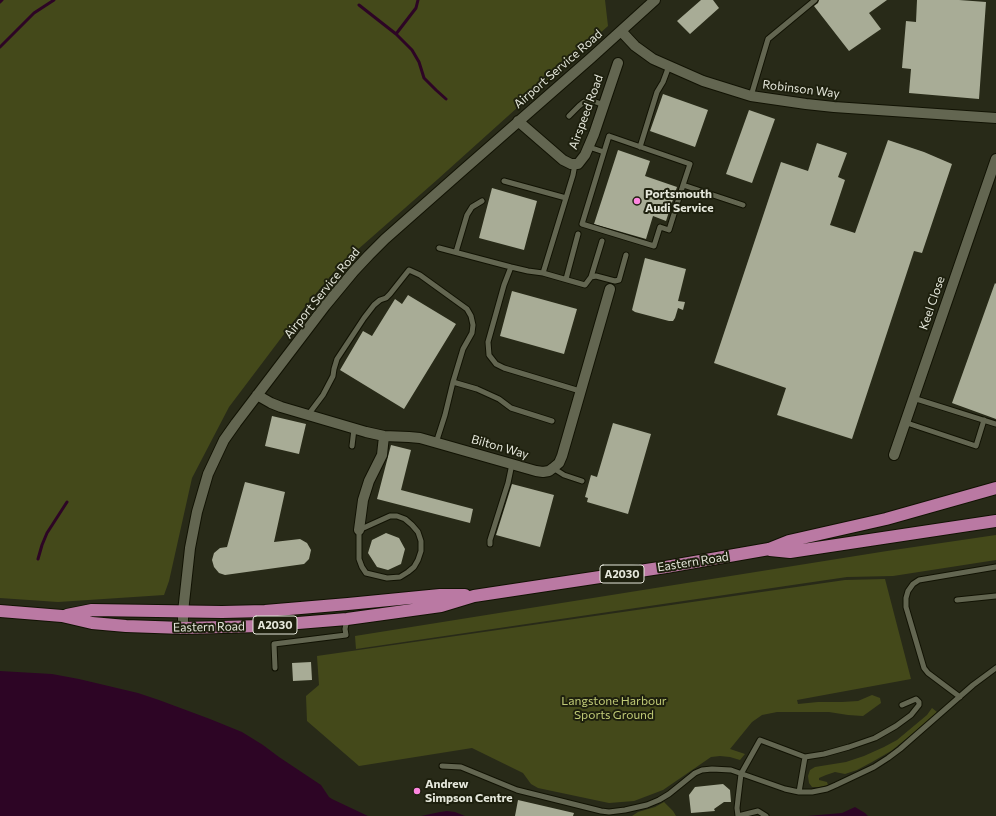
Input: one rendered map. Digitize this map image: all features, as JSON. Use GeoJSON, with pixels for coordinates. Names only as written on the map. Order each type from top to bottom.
{"type":"FeatureCollection","features":[{"type":"Feature","properties":{"kind":"main road","name":"Eastern Road"},"geometry":{"type":"LineString","coordinates":[[769,550],[789,541],[886,519],[996,488]]}},
{"type":"Feature","properties":{"kind":"main road","name":"Eastern Road"},"geometry":{"type":"LineString","coordinates":[[0,611],[62,616],[92,622],[126,626],[183,628],[261,626],[347,618],[441,606],[474,596],[769,550],[790,552],[996,521]]}},
{"type":"Feature","properties":{"kind":"main road","name":"Eastern Road"},"geometry":{"type":"LineString","coordinates":[[62,616],[92,610],[222,612],[272,610],[440,595],[474,596]]}},
{"type":"Feature","properties":{"kind":"street","name":"Airport Service Road"},"geometry":{"type":"LineString","coordinates":[[183,628],[183,612],[190,548],[197,512],[208,474],[224,440],[257,395],[325,306],[354,271],[385,239],[655,0]]}},
{"type":"Feature","properties":{"kind":"street","name":"Robinson Way"},"geometry":{"type":"LineString","coordinates":[[621,31],[645,54],[653,59],[703,81],[751,96],[834,107],[996,118]]}},
{"type":"Feature","properties":{"kind":"street","name":"Airspeed Road"},"geometry":{"type":"LineString","coordinates":[[518,121],[563,160],[571,164],[578,164],[589,147],[618,63]]}},
{"type":"Feature","properties":{"kind":"street","name":"Keel Close"},"geometry":{"type":"LineString","coordinates":[[894,455],[904,422],[996,159]]}},
{"type":"Feature","properties":{"kind":"street"},"geometry":{"type":"LineString","coordinates":[[553,468],[559,463],[562,456],[610,289]]}},
{"type":"Feature","properties":{"kind":"street","name":"Bilton Way"},"geometry":{"type":"LineString","coordinates":[[257,395],[272,403],[374,434],[420,438],[543,472],[553,468]]}},
{"type":"Feature","properties":{"kind":"street"},"geometry":{"type":"LineString","coordinates":[[359,530],[363,500],[371,477],[382,455],[384,436]]}},
{"type":"Feature","properties":{"kind":"lane"},"geometry":{"type":"LineString","coordinates":[[751,96],[768,39],[815,0]]}},
{"type":"Feature","properties":{"kind":"lane"},"geometry":{"type":"LineString","coordinates":[[640,147],[657,92],[663,82],[669,66]]}},
{"type":"Feature","properties":{"kind":"lane"},"geometry":{"type":"LineString","coordinates":[[569,116],[584,102],[589,100],[604,105]]}},
{"type":"Feature","properties":{"kind":"lane"},"geometry":{"type":"LineString","coordinates":[[609,136],[690,164],[669,230],[660,227],[654,246],[582,224],[604,152],[609,136]]}},
{"type":"Feature","properties":{"kind":"lane"},"geometry":{"type":"LineString","coordinates":[[589,147],[604,152]]}},
{"type":"Feature","properties":{"kind":"lane"},"geometry":{"type":"LineString","coordinates":[[542,273],[573,176],[575,164]]}},
{"type":"Feature","properties":{"kind":"lane"},"geometry":{"type":"LineString","coordinates":[[504,180],[566,198]]}},
{"type":"Feature","properties":{"kind":"lane"},"geometry":{"type":"LineString","coordinates":[[683,185],[743,205]]}},
{"type":"Feature","properties":{"kind":"lane"},"geometry":{"type":"LineString","coordinates":[[456,252],[467,215],[472,207],[482,202]]}},
{"type":"Feature","properties":{"kind":"lane"},"geometry":{"type":"LineString","coordinates":[[566,279],[578,234]]}},
{"type":"Feature","properties":{"kind":"lane"},"geometry":{"type":"LineString","coordinates":[[439,248],[585,285],[591,277],[602,242]]}},
{"type":"Feature","properties":{"kind":"lane"},"geometry":{"type":"LineString","coordinates":[[591,277],[596,276],[615,281],[619,280],[626,255]]}},
{"type":"Feature","properties":{"kind":"lane"},"geometry":{"type":"LineString","coordinates":[[511,267],[504,285],[488,342],[489,355],[496,364],[504,368],[580,391]]}},
{"type":"Feature","properties":{"kind":"lane"},"geometry":{"type":"LineString","coordinates":[[308,415],[323,394],[333,376],[337,359],[364,318],[374,305],[390,294],[408,270],[420,275],[467,309],[471,316],[472,332],[463,349],[436,442]]}},
{"type":"Feature","properties":{"kind":"lane"},"geometry":{"type":"LineString","coordinates":[[453,382],[476,389],[499,399],[512,408],[552,421]]}},
{"type":"Feature","properties":{"kind":"lane"},"geometry":{"type":"LineString","coordinates":[[913,398],[996,424]]}},
{"type":"Feature","properties":{"kind":"lane"},"geometry":{"type":"LineString","coordinates":[[904,422],[976,446],[984,420]]}},
{"type":"Feature","properties":{"kind":"lane"},"geometry":{"type":"LineString","coordinates":[[352,446],[354,429]]}},
{"type":"Feature","properties":{"kind":"lane"},"geometry":{"type":"LineString","coordinates":[[490,544],[512,464]]}},
{"type":"Feature","properties":{"kind":"lane"},"geometry":{"type":"LineString","coordinates":[[553,468],[564,475],[582,482]]}},
{"type":"Feature","properties":{"kind":"lane"},"geometry":{"type":"LineString","coordinates":[[390,516],[397,516],[405,519],[412,524],[418,532],[421,541],[421,551],[414,567],[400,577],[387,578],[366,573],[359,559],[359,530],[390,516]]}},
{"type":"Feature","properties":{"kind":"lane"},"geometry":{"type":"LineString","coordinates":[[960,697],[928,673],[924,668],[906,607],[906,598],[908,591],[913,584],[919,580],[996,567]]}},
{"type":"Feature","properties":{"kind":"lane"},"geometry":{"type":"LineString","coordinates":[[957,600],[996,596]]}},
{"type":"Feature","properties":{"kind":"lane"},"geometry":{"type":"LineString","coordinates":[[275,668],[274,644],[346,636],[345,629],[347,618]]}},
{"type":"Feature","properties":{"kind":"lane"},"geometry":{"type":"LineString","coordinates":[[442,766],[461,768],[517,790],[601,811],[625,813],[659,800],[695,773],[702,770],[731,770],[785,789],[799,792],[812,792],[826,789],[874,767],[900,749],[996,668]]}},
{"type":"Feature","properties":{"kind":"lane"},"geometry":{"type":"LineString","coordinates":[[766,816],[758,811],[738,816],[738,799],[741,774],[760,740],[805,757],[849,748],[875,738],[896,726],[911,715],[919,705],[919,702],[916,699],[902,705]]}},
{"type":"Feature","properties":{"kind":"lane"},"geometry":{"type":"LineString","coordinates":[[799,792],[805,757]]}},
{"type":"Feature","properties":{"kind":"green space"},"geometry":{"type":"Polygon","coordinates":[[[0,0],[605,0],[608,26],[339,266],[303,309],[229,407],[192,478],[169,581],[164,595],[58,602],[0,598],[0,0]]]}},
{"type":"Feature","properties":{"kind":"green space"},"geometry":{"type":"Polygon","coordinates":[[[996,535],[996,560],[893,576],[847,577],[356,649],[355,636],[996,535]]]}},
{"type":"Feature","properties":{"kind":"green space","name":"Langstone Harbour Sports Ground"},"geometry":{"type":"Polygon","coordinates":[[[885,579],[911,679],[797,700],[798,704],[858,701],[872,695],[880,698],[881,703],[863,716],[829,712],[777,712],[762,715],[752,722],[730,749],[745,754],[740,760],[730,757],[711,757],[663,790],[634,801],[609,803],[538,788],[531,784],[523,773],[472,748],[359,766],[307,721],[306,696],[319,685],[317,656],[845,580],[885,579]]]}},
{"type":"Feature","properties":{"kind":"green space"},"geometry":{"type":"Polygon","coordinates":[[[932,708],[937,712],[925,724],[891,751],[857,770],[845,774],[835,772],[819,778],[819,780],[827,782],[828,785],[812,787],[809,783],[808,776],[810,770],[815,767],[846,762],[884,747],[897,740],[927,715],[932,708]]]}},
{"type":"Feature","properties":{"kind":"green space"},"geometry":{"type":"Polygon","coordinates":[[[664,802],[676,816],[632,816],[638,812],[655,807],[664,802]]]}},
{"type":"Feature","properties":{"kind":"shaded area"},"geometry":{"type":"Polygon","coordinates":[[[0,671],[52,674],[79,679],[138,693],[210,719],[242,732],[321,785],[332,799],[368,816],[0,816],[0,671]]]}},
{"type":"Feature","properties":{"kind":"shaded area"},"geometry":{"type":"Polygon","coordinates":[[[855,807],[868,816],[807,816],[842,813],[855,807]]]}},
{"type":"Feature","properties":{"kind":"shaded area"},"geometry":{"type":"Polygon","coordinates":[[[447,811],[465,816],[421,816],[440,812],[447,811]]]}},
{"type":"Feature","properties":{"kind":"building"},"geometry":{"type":"Polygon","coordinates":[[[701,0],[713,0],[719,8],[690,34],[677,21],[701,0]]]}},
{"type":"Feature","properties":{"kind":"building"},"geometry":{"type":"Polygon","coordinates":[[[819,0],[887,0],[869,13],[881,29],[849,51],[814,6],[819,0]]]}},
{"type":"Feature","properties":{"kind":"building"},"geometry":{"type":"Polygon","coordinates":[[[917,0],[959,0],[986,2],[979,99],[909,93],[911,69],[902,68],[906,21],[916,22],[917,0]]]}},
{"type":"Feature","properties":{"kind":"building"},"geometry":{"type":"Polygon","coordinates":[[[663,94],[708,110],[695,147],[650,131],[663,94]]]}},
{"type":"Feature","properties":{"kind":"building"},"geometry":{"type":"Polygon","coordinates":[[[749,110],[775,119],[752,183],[726,174],[749,110]]]}},
{"type":"Feature","properties":{"kind":"building"},"geometry":{"type":"Polygon","coordinates":[[[888,140],[924,152],[952,164],[922,253],[914,251],[852,439],[777,415],[786,388],[714,363],[781,162],[808,171],[817,143],[847,153],[838,177],[845,180],[830,225],[855,233],[888,140]]]}},
{"type":"Feature","properties":{"kind":"building","name":"Portsmouth Audi Service"},"geometry":{"type":"Polygon","coordinates":[[[618,150],[650,161],[645,176],[677,187],[666,221],[653,216],[646,239],[594,224],[618,150]]]}},
{"type":"Feature","properties":{"kind":"building"},"geometry":{"type":"Polygon","coordinates":[[[492,188],[537,201],[524,250],[479,238],[492,188]]]}},
{"type":"Feature","properties":{"kind":"building"},"geometry":{"type":"Polygon","coordinates":[[[645,258],[686,269],[678,301],[685,302],[683,310],[678,308],[673,321],[632,310],[645,258]]]}},
{"type":"Feature","properties":{"kind":"building"},"geometry":{"type":"Polygon","coordinates":[[[995,283],[996,284],[996,419],[952,403],[995,283]]]}},
{"type":"Feature","properties":{"kind":"building"},"geometry":{"type":"Polygon","coordinates":[[[512,291],[577,309],[564,354],[500,336],[512,291]]]}},
{"type":"Feature","properties":{"kind":"building"},"geometry":{"type":"Polygon","coordinates":[[[408,295],[456,324],[404,409],[340,370],[363,331],[372,336],[395,299],[402,304],[408,295]]]}},
{"type":"Feature","properties":{"kind":"building"},"geometry":{"type":"Polygon","coordinates":[[[272,416],[306,424],[299,454],[265,446],[272,416]]]}},
{"type":"Feature","properties":{"kind":"building"},"geometry":{"type":"Polygon","coordinates":[[[613,423],[651,434],[628,514],[587,502],[588,498],[585,497],[591,475],[597,477],[613,423]]]}},
{"type":"Feature","properties":{"kind":"building"},"geometry":{"type":"Polygon","coordinates":[[[391,445],[411,450],[401,490],[473,509],[470,523],[377,499],[391,445]]]}},
{"type":"Feature","properties":{"kind":"building"},"geometry":{"type":"Polygon","coordinates":[[[245,482],[285,492],[274,542],[300,539],[307,543],[311,550],[309,559],[304,564],[225,575],[219,573],[214,567],[212,560],[214,553],[220,548],[227,547],[245,482]]]}},
{"type":"Feature","properties":{"kind":"building"},"geometry":{"type":"Polygon","coordinates":[[[512,484],[554,495],[540,547],[496,535],[512,484]]]}},
{"type":"Feature","properties":{"kind":"building"},"geometry":{"type":"Polygon","coordinates":[[[386,533],[399,538],[405,549],[401,564],[388,570],[377,567],[368,553],[372,540],[386,533]]]}},
{"type":"Feature","properties":{"kind":"building"},"geometry":{"type":"Polygon","coordinates":[[[311,662],[312,680],[293,681],[292,663],[311,662]]]}},
{"type":"Feature","properties":{"kind":"building"},"geometry":{"type":"Polygon","coordinates":[[[723,784],[730,790],[731,802],[724,802],[714,809],[715,811],[691,813],[689,795],[695,787],[723,784]]]}},
{"type":"Feature","properties":{"kind":"building"},"geometry":{"type":"Polygon","coordinates":[[[518,800],[574,813],[573,816],[515,816],[518,800]]]}},
{"type":"Feature","properties":{"kind":"waterway"},"geometry":{"type":"LineString","coordinates":[[0,47],[34,13],[54,0]]}},
{"type":"Feature","properties":{"kind":"waterway"},"geometry":{"type":"LineString","coordinates":[[418,0],[416,8],[396,34],[412,50],[419,62],[424,78],[446,99]]}},
{"type":"Feature","properties":{"kind":"waterway"},"geometry":{"type":"LineString","coordinates":[[359,5],[396,34]]}},
{"type":"Feature","properties":{"kind":"waterway"},"geometry":{"type":"LineString","coordinates":[[38,559],[47,533],[67,502]]}},
{"type":"Feature","properties":{"kind":"place","name":"Portsmouth Audi Service"},"geometry":{"type":"Point","coordinates":[637,201]}},
{"type":"Feature","properties":{"kind":"place","name":"Andrew Simpson Centre"},"geometry":{"type":"Point","coordinates":[417,791]}}]}
